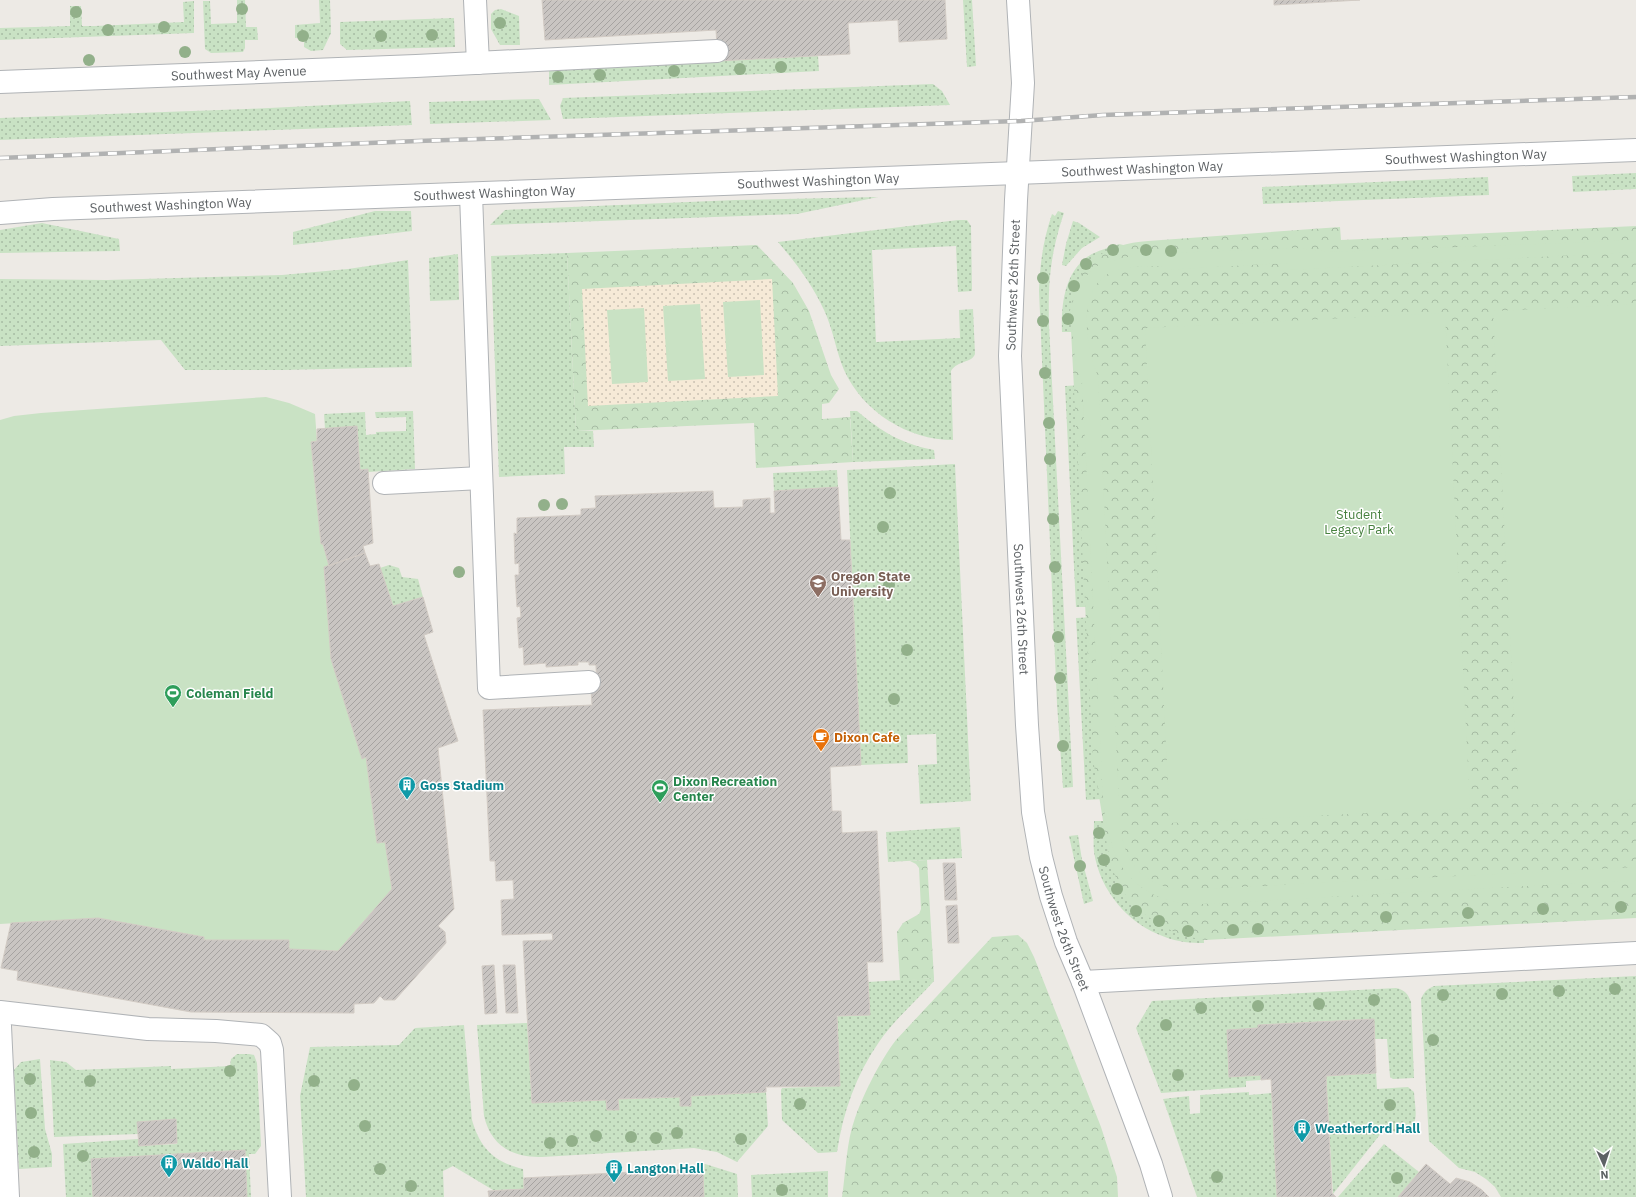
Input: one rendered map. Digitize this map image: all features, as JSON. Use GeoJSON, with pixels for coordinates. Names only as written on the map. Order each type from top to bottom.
{"type":"FeatureCollection","features":[{"type":"Feature","properties":{"kind":"street"},"geometry":{"type":"LineString","coordinates":[[475,0],[478,63]]}},
{"type":"Feature","properties":{"kind":"street","name":"Southwest 26th Street"},"geometry":{"type":"LineString","coordinates":[[1018,0],[1023,83],[1017,174],[1010,356],[1026,717],[1033,812],[1041,857],[1051,896],[1066,942],[1083,982],[1151,1164],[1161,1197]]}},
{"type":"Feature","properties":{"kind":"street","name":"Southwest May Avenue"},"geometry":{"type":"LineString","coordinates":[[0,82],[478,63],[717,51]]}},
{"type":"Feature","properties":{"kind":"street","name":"Southwest Washington Way"},"geometry":{"type":"LineString","coordinates":[[0,213],[53,209],[1636,150]]}},
{"type":"Feature","properties":{"kind":"street"},"geometry":{"type":"LineString","coordinates":[[471,194],[489,688],[589,682]]}},
{"type":"Feature","properties":{"kind":"street"},"geometry":{"type":"LineString","coordinates":[[384,483],[482,478]]}},
{"type":"Feature","properties":{"kind":"street"},"geometry":{"type":"LineString","coordinates":[[1083,982],[1636,952]]}},
{"type":"Feature","properties":{"kind":"street"},"geometry":{"type":"LineString","coordinates":[[0,1012],[148,1029],[216,1031],[261,1035],[270,1042],[272,1050],[280,1197]]}},
{"type":"Feature","properties":{"kind":"street"},"geometry":{"type":"LineString","coordinates":[[0,1026],[8,1197]]}},
{"type":"Feature","properties":{"kind":"green space"},"geometry":{"type":"Polygon","coordinates":[[[237,0],[245,0],[246,27],[257,27],[258,40],[245,40],[245,48],[243,52],[211,53],[205,49],[203,1],[210,1],[211,24],[237,23],[237,0]]]}},
{"type":"Feature","properties":{"kind":"green space"},"geometry":{"type":"Polygon","coordinates":[[[319,0],[330,0],[331,33],[323,50],[311,51],[304,47],[304,37],[295,38],[295,25],[320,23],[319,0]]]}},
{"type":"Feature","properties":{"kind":"green space"},"geometry":{"type":"Polygon","coordinates":[[[963,0],[972,0],[976,66],[967,67],[963,0]]]}},
{"type":"Feature","properties":{"kind":"green space"},"geometry":{"type":"Polygon","coordinates":[[[194,1],[194,33],[0,40],[0,28],[70,26],[70,6],[81,6],[82,26],[95,26],[184,22],[183,2],[194,1]]]}},
{"type":"Feature","properties":{"kind":"green space"},"geometry":{"type":"Polygon","coordinates":[[[501,9],[519,16],[520,45],[500,45],[491,29],[491,14],[495,10],[501,9]]]}},
{"type":"Feature","properties":{"kind":"green space"},"geometry":{"type":"Polygon","coordinates":[[[454,18],[455,47],[347,50],[340,44],[340,22],[454,18]]]}},
{"type":"Feature","properties":{"kind":"green space"},"geometry":{"type":"Polygon","coordinates":[[[818,56],[819,71],[549,85],[549,68],[818,56]]]}},
{"type":"Feature","properties":{"kind":"green space"},"geometry":{"type":"Polygon","coordinates":[[[933,84],[942,91],[950,105],[563,119],[560,106],[563,98],[933,84]]]}},
{"type":"Feature","properties":{"kind":"green space"},"geometry":{"type":"Polygon","coordinates":[[[539,99],[551,120],[430,124],[429,102],[539,99]]]}},
{"type":"Feature","properties":{"kind":"green space"},"geometry":{"type":"Polygon","coordinates":[[[410,101],[412,125],[0,140],[0,118],[247,109],[410,101]]]}},
{"type":"Feature","properties":{"kind":"green space"},"geometry":{"type":"Polygon","coordinates":[[[1636,173],[1636,189],[1573,192],[1572,176],[1636,173]]]}},
{"type":"Feature","properties":{"kind":"green space"},"geometry":{"type":"Polygon","coordinates":[[[1488,177],[1489,195],[1263,204],[1262,187],[1488,177]]]}},
{"type":"Feature","properties":{"kind":"green space"},"geometry":{"type":"Polygon","coordinates":[[[878,197],[797,214],[490,225],[505,210],[735,200],[878,197]]]}},
{"type":"Feature","properties":{"kind":"green space"},"geometry":{"type":"Polygon","coordinates":[[[375,211],[411,211],[412,231],[293,245],[293,232],[375,211]]]}},
{"type":"Feature","properties":{"kind":"green space"},"geometry":{"type":"Polygon","coordinates":[[[1058,211],[1064,213],[1059,228],[1051,269],[1049,325],[1073,787],[1063,788],[1057,704],[1039,291],[1041,262],[1046,233],[1052,214],[1055,216],[1058,211]]]}},
{"type":"Feature","properties":{"kind":"green space"},"geometry":{"type":"Polygon","coordinates":[[[967,220],[971,226],[972,291],[958,292],[956,246],[872,250],[876,342],[960,338],[959,310],[973,309],[975,354],[971,359],[957,365],[951,371],[953,440],[936,439],[904,429],[889,421],[875,411],[863,399],[852,385],[844,370],[830,325],[819,300],[803,274],[778,242],[967,220]]]}},
{"type":"Feature","properties":{"kind":"green space"},"geometry":{"type":"Polygon","coordinates":[[[1073,221],[1079,223],[1100,237],[1082,248],[1066,266],[1062,265],[1066,244],[1073,221]]]}},
{"type":"Feature","properties":{"kind":"green space"},"geometry":{"type":"Polygon","coordinates":[[[42,223],[119,239],[120,251],[0,253],[0,230],[42,223]]]}},
{"type":"Feature","properties":{"kind":"green space","name":"Student Legacy Park"},"geometry":{"type":"Polygon","coordinates":[[[1636,226],[1636,918],[1205,940],[1180,935],[1157,923],[1140,911],[1122,891],[1110,864],[1093,759],[1070,311],[1079,280],[1086,269],[1104,252],[1131,243],[1148,241],[1340,227],[1341,240],[1636,226]]]}},
{"type":"Feature","properties":{"kind":"green space"},"geometry":{"type":"Polygon","coordinates":[[[1636,240],[1636,252],[1288,270],[1287,263],[1164,270],[1163,266],[1138,267],[1120,269],[1102,278],[1094,289],[1089,303],[1087,334],[1093,364],[1098,376],[1120,824],[1126,851],[1138,870],[1157,884],[1184,890],[1636,867],[1636,880],[1202,904],[1177,902],[1158,896],[1143,888],[1131,878],[1121,865],[1114,851],[1105,817],[1103,799],[1082,382],[1075,359],[1073,336],[1072,304],[1077,289],[1084,278],[1097,266],[1122,258],[1145,254],[1296,248],[1332,252],[1636,240]]]}},
{"type":"Feature","properties":{"kind":"green space"},"geometry":{"type":"Polygon","coordinates":[[[1119,244],[1136,248],[1073,332],[1062,332],[1063,301],[1073,272],[1087,257],[1098,251],[1119,244]]]}},
{"type":"Feature","properties":{"kind":"green space"},"geometry":{"type":"Polygon","coordinates":[[[757,245],[793,283],[809,311],[831,375],[839,389],[829,403],[822,404],[822,419],[850,417],[853,462],[756,468],[754,423],[576,431],[567,253],[757,245]]]}},
{"type":"Feature","properties":{"kind":"green space"},"geometry":{"type":"Polygon","coordinates":[[[567,253],[576,431],[593,431],[594,447],[564,447],[565,474],[499,477],[491,256],[567,253]]]}},
{"type":"Feature","properties":{"kind":"green space"},"geometry":{"type":"Polygon","coordinates":[[[458,254],[459,300],[430,301],[429,258],[458,254]]]}},
{"type":"Feature","properties":{"kind":"green space"},"geometry":{"type":"Polygon","coordinates":[[[408,260],[412,367],[284,370],[185,370],[161,340],[0,346],[0,279],[107,280],[282,275],[348,269],[408,260]]]}},
{"type":"Feature","properties":{"kind":"green space"},"geometry":{"type":"Polygon","coordinates":[[[760,300],[764,375],[728,377],[723,302],[760,300]]]}},
{"type":"Feature","properties":{"kind":"green space"},"geometry":{"type":"Polygon","coordinates":[[[700,304],[705,379],[668,381],[663,306],[700,304]]]}},
{"type":"Feature","properties":{"kind":"green space"},"geometry":{"type":"Polygon","coordinates":[[[1636,304],[1636,799],[1519,805],[1493,311],[1636,304]]]}},
{"type":"Feature","properties":{"kind":"green space"},"geometry":{"type":"Polygon","coordinates":[[[644,308],[648,382],[612,384],[607,310],[644,308]]]}},
{"type":"Feature","properties":{"kind":"green space"},"geometry":{"type":"Polygon","coordinates":[[[1445,313],[1470,808],[1170,823],[1145,328],[1445,313]]]}},
{"type":"Feature","properties":{"kind":"green space"},"geometry":{"type":"Polygon","coordinates":[[[1082,385],[1094,607],[1076,607],[1065,386],[1082,385]]]}},
{"type":"Feature","properties":{"kind":"green space","name":"Coleman Field"},"geometry":{"type":"Polygon","coordinates":[[[266,397],[289,403],[315,414],[317,441],[311,442],[321,544],[323,544],[329,566],[324,568],[331,659],[362,758],[366,757],[377,842],[385,842],[392,889],[338,951],[289,949],[289,940],[204,940],[204,937],[98,918],[0,924],[0,420],[14,416],[41,413],[266,397]]]}},
{"type":"Feature","properties":{"kind":"green space"},"geometry":{"type":"Polygon","coordinates":[[[413,411],[415,469],[368,472],[368,469],[360,470],[357,427],[325,429],[324,414],[365,412],[366,435],[376,434],[376,432],[406,431],[406,417],[376,418],[375,412],[413,411]]]}},
{"type":"Feature","properties":{"kind":"green space"},"geometry":{"type":"Polygon","coordinates":[[[850,411],[857,411],[884,431],[902,441],[934,450],[935,459],[853,462],[850,411]]]}},
{"type":"Feature","properties":{"kind":"green space"},"geometry":{"type":"Polygon","coordinates":[[[955,464],[971,801],[920,804],[918,765],[937,764],[936,734],[907,735],[908,763],[861,765],[847,470],[955,464]]]}},
{"type":"Feature","properties":{"kind":"green space"},"geometry":{"type":"Polygon","coordinates":[[[837,470],[838,487],[774,491],[773,473],[837,470]]]}},
{"type":"Feature","properties":{"kind":"green space"},"geometry":{"type":"Polygon","coordinates":[[[389,565],[399,568],[402,577],[418,579],[423,597],[393,606],[380,568],[389,565]]]}},
{"type":"Feature","properties":{"kind":"green space"},"geometry":{"type":"Polygon","coordinates":[[[1094,617],[1103,799],[1086,800],[1076,618],[1094,617]]]}},
{"type":"Feature","properties":{"kind":"green space"},"geometry":{"type":"Polygon","coordinates":[[[1094,821],[1105,821],[1202,904],[1204,943],[1174,940],[1165,937],[1139,924],[1118,904],[1109,893],[1097,866],[1094,852],[1094,821]]]}},
{"type":"Feature","properties":{"kind":"green space"},"geometry":{"type":"Polygon","coordinates":[[[960,827],[962,858],[888,862],[886,832],[960,827]]]}},
{"type":"Feature","properties":{"kind":"green space"},"geometry":{"type":"Polygon","coordinates":[[[1078,835],[1082,860],[1093,901],[1084,904],[1069,836],[1078,835]]]}},
{"type":"Feature","properties":{"kind":"green space"},"geometry":{"type":"Polygon","coordinates":[[[927,860],[934,978],[900,981],[897,932],[903,923],[919,914],[921,909],[919,868],[916,864],[910,861],[927,860]]]}},
{"type":"Feature","properties":{"kind":"green space"},"geometry":{"type":"Polygon","coordinates":[[[1018,935],[1027,943],[1034,957],[1101,1127],[1117,1177],[1118,1197],[842,1197],[848,1147],[855,1118],[873,1078],[890,1048],[992,937],[1018,935]]]}},
{"type":"Feature","properties":{"kind":"green space"},"geometry":{"type":"Polygon","coordinates":[[[1636,976],[1636,1197],[1501,1197],[1495,1187],[1486,1179],[1475,1172],[1459,1168],[1429,1141],[1421,999],[1428,990],[1434,986],[1636,976]]]}},
{"type":"Feature","properties":{"kind":"green space"},"geometry":{"type":"Polygon","coordinates":[[[934,978],[934,981],[898,1018],[885,1034],[864,1067],[847,1108],[837,1152],[818,1153],[782,1120],[782,1088],[840,1086],[837,1016],[870,1015],[868,982],[934,978]]]}},
{"type":"Feature","properties":{"kind":"green space"},"geometry":{"type":"Polygon","coordinates":[[[1396,988],[1406,993],[1411,1002],[1414,1078],[1393,1079],[1390,1077],[1387,1039],[1375,1039],[1373,1019],[1258,1025],[1258,1028],[1227,1030],[1229,1077],[1261,1075],[1261,1080],[1246,1081],[1246,1087],[1161,1093],[1136,1028],[1152,1001],[1396,988]]]}},
{"type":"Feature","properties":{"kind":"green space"},"geometry":{"type":"Polygon","coordinates":[[[527,1023],[532,1103],[606,1100],[607,1110],[618,1110],[618,1099],[680,1097],[680,1106],[691,1106],[691,1096],[766,1092],[768,1126],[737,1162],[717,1152],[694,1148],[542,1157],[531,1157],[513,1152],[505,1148],[492,1135],[484,1116],[477,1025],[527,1023]]]}},
{"type":"Feature","properties":{"kind":"green space"},"geometry":{"type":"Polygon","coordinates":[[[464,1025],[472,1120],[475,1130],[484,1146],[496,1158],[523,1169],[524,1189],[493,1190],[453,1166],[443,1171],[444,1197],[306,1197],[300,1096],[310,1047],[399,1045],[415,1028],[464,1025]]]}},
{"type":"Feature","properties":{"kind":"green space"},"geometry":{"type":"Polygon","coordinates":[[[237,1054],[254,1055],[257,1063],[261,1146],[255,1154],[249,1154],[251,1197],[247,1197],[245,1150],[91,1159],[93,1197],[66,1197],[63,1144],[138,1139],[139,1146],[177,1144],[176,1120],[138,1122],[138,1134],[54,1137],[50,1060],[66,1062],[76,1070],[171,1066],[171,1069],[230,1066],[231,1059],[237,1054]]]}},
{"type":"Feature","properties":{"kind":"green space"},"geometry":{"type":"Polygon","coordinates":[[[40,1059],[45,1129],[52,1154],[52,1167],[19,1169],[14,1070],[21,1062],[40,1059]]]}},
{"type":"Feature","properties":{"kind":"green space"},"geometry":{"type":"Polygon","coordinates":[[[1376,1073],[1377,1089],[1408,1087],[1414,1092],[1416,1112],[1414,1123],[1411,1128],[1398,1134],[1386,1127],[1333,1194],[1326,1076],[1376,1073]]]}},
{"type":"Feature","properties":{"kind":"green space"},"geometry":{"type":"Polygon","coordinates":[[[1249,1092],[1249,1095],[1272,1093],[1277,1197],[1197,1197],[1163,1099],[1189,1096],[1190,1114],[1200,1113],[1200,1095],[1249,1092]]]}},
{"type":"Feature","properties":{"kind":"green space"},"geometry":{"type":"Polygon","coordinates":[[[1384,1144],[1419,1172],[1398,1197],[1338,1197],[1384,1144]]]}},
{"type":"Feature","properties":{"kind":"green space"},"geometry":{"type":"Polygon","coordinates":[[[702,1163],[737,1174],[738,1197],[704,1197],[702,1163]]]}},
{"type":"Feature","properties":{"kind":"green space"},"geometry":{"type":"Polygon","coordinates":[[[828,1171],[828,1197],[752,1197],[751,1175],[828,1171]]]}},
{"type":"Feature","properties":{"kind":"sand"},"geometry":{"type":"Polygon","coordinates":[[[772,279],[778,396],[588,406],[582,289],[772,279]]]}},
{"type":"Feature","properties":{"kind":"building"},"geometry":{"type":"Polygon","coordinates":[[[542,0],[945,0],[947,39],[899,42],[898,20],[848,23],[850,54],[718,61],[716,30],[545,40],[542,0]]]}},
{"type":"Feature","properties":{"kind":"building"},"geometry":{"type":"Polygon","coordinates":[[[1274,0],[1360,0],[1274,5],[1274,0]]]}},
{"type":"Feature","properties":{"kind":"building"},"geometry":{"type":"Polygon","coordinates":[[[357,426],[360,470],[368,469],[373,543],[363,546],[365,553],[329,566],[323,544],[321,544],[311,442],[317,441],[317,429],[357,426]]]}},
{"type":"Feature","properties":{"kind":"building","name":"Dixon Recreation Center"},"geometry":{"type":"Polygon","coordinates":[[[838,487],[841,540],[850,540],[861,765],[830,767],[832,811],[841,811],[842,833],[877,831],[883,962],[867,962],[870,1015],[837,1016],[840,1086],[766,1087],[766,1092],[691,1096],[691,1106],[680,1106],[680,1097],[618,1099],[619,1110],[607,1110],[606,1100],[532,1103],[523,941],[553,940],[552,933],[502,935],[501,900],[514,899],[513,880],[496,881],[495,861],[490,861],[483,710],[592,705],[591,689],[597,689],[596,665],[589,665],[589,662],[578,662],[578,665],[546,667],[546,663],[524,665],[523,647],[519,648],[517,618],[521,617],[520,606],[517,607],[515,575],[519,575],[519,563],[515,564],[514,533],[517,534],[517,518],[581,515],[581,509],[596,508],[595,496],[713,491],[714,508],[743,507],[743,500],[770,498],[770,513],[775,513],[774,491],[838,487]]]}},
{"type":"Feature","properties":{"kind":"building","name":"Goss Stadium"},"geometry":{"type":"Polygon","coordinates":[[[365,553],[370,566],[379,564],[393,606],[423,597],[433,632],[424,635],[458,741],[438,748],[454,909],[438,926],[445,932],[446,943],[395,1000],[384,1000],[380,996],[374,1003],[354,1004],[354,1013],[191,1012],[17,980],[18,971],[1,968],[11,923],[98,918],[204,937],[204,940],[289,940],[289,949],[338,951],[392,889],[385,842],[377,843],[366,757],[362,759],[331,659],[324,567],[365,553]]]}},
{"type":"Feature","properties":{"kind":"building"},"geometry":{"type":"Polygon","coordinates":[[[943,863],[955,863],[957,900],[945,900],[943,863]]]}},
{"type":"Feature","properties":{"kind":"building"},"geometry":{"type":"Polygon","coordinates":[[[957,905],[959,943],[948,943],[946,906],[957,905]]]}},
{"type":"Feature","properties":{"kind":"building"},"geometry":{"type":"Polygon","coordinates":[[[494,965],[497,1013],[485,1014],[482,966],[494,965]]]}},
{"type":"Feature","properties":{"kind":"building"},"geometry":{"type":"Polygon","coordinates":[[[503,965],[515,965],[518,1013],[506,1013],[503,965]]]}},
{"type":"Feature","properties":{"kind":"building","name":"Weatherford Hall"},"geometry":{"type":"Polygon","coordinates":[[[1374,1019],[1376,1073],[1326,1076],[1332,1193],[1336,1197],[1277,1197],[1271,1079],[1261,1080],[1261,1075],[1229,1077],[1227,1030],[1258,1028],[1258,1025],[1374,1019]]]}},
{"type":"Feature","properties":{"kind":"building"},"geometry":{"type":"Polygon","coordinates":[[[176,1119],[177,1143],[139,1146],[137,1122],[176,1119]]]}},
{"type":"Feature","properties":{"kind":"building","name":"Waldo Hall"},"geometry":{"type":"Polygon","coordinates":[[[245,1150],[247,1197],[93,1197],[91,1159],[245,1150]]]}},
{"type":"Feature","properties":{"kind":"building"},"geometry":{"type":"Polygon","coordinates":[[[1426,1164],[1450,1184],[1456,1178],[1470,1182],[1489,1197],[1398,1197],[1426,1164]]]}},
{"type":"Feature","properties":{"kind":"building","name":"Langton Hall"},"geometry":{"type":"Polygon","coordinates":[[[703,1168],[704,1197],[489,1197],[488,1191],[524,1189],[524,1178],[703,1168]]]}},
{"type":"Feature","properties":{"kind":"railway"},"geometry":{"type":"LineString","coordinates":[[0,158],[418,141],[1021,121],[1103,115],[1636,97]]}},
{"type":"Feature","properties":{"kind":"place","name":"Oregon State University"},"geometry":{"type":"Point","coordinates":[818,598]}},
{"type":"Feature","properties":{"kind":"place","name":"Coleman Field"},"geometry":{"type":"Point","coordinates":[173,708]}},
{"type":"Feature","properties":{"kind":"place","name":"Dixon Cafe"},"geometry":{"type":"Point","coordinates":[821,752]}},
{"type":"Feature","properties":{"kind":"place","name":"Goss Stadium"},"geometry":{"type":"Point","coordinates":[407,800]}},
{"type":"Feature","properties":{"kind":"place","name":"Dixon Recreation Center"},"geometry":{"type":"Point","coordinates":[660,803]}},
{"type":"Feature","properties":{"kind":"place","name":"Weatherford Hall"},"geometry":{"type":"Point","coordinates":[1302,1143]}},
{"type":"Feature","properties":{"kind":"place","name":"Waldo Hall"},"geometry":{"type":"Point","coordinates":[169,1178]}},
{"type":"Feature","properties":{"kind":"place","name":"Langton Hall"},"geometry":{"type":"Point","coordinates":[614,1183]}}]}
